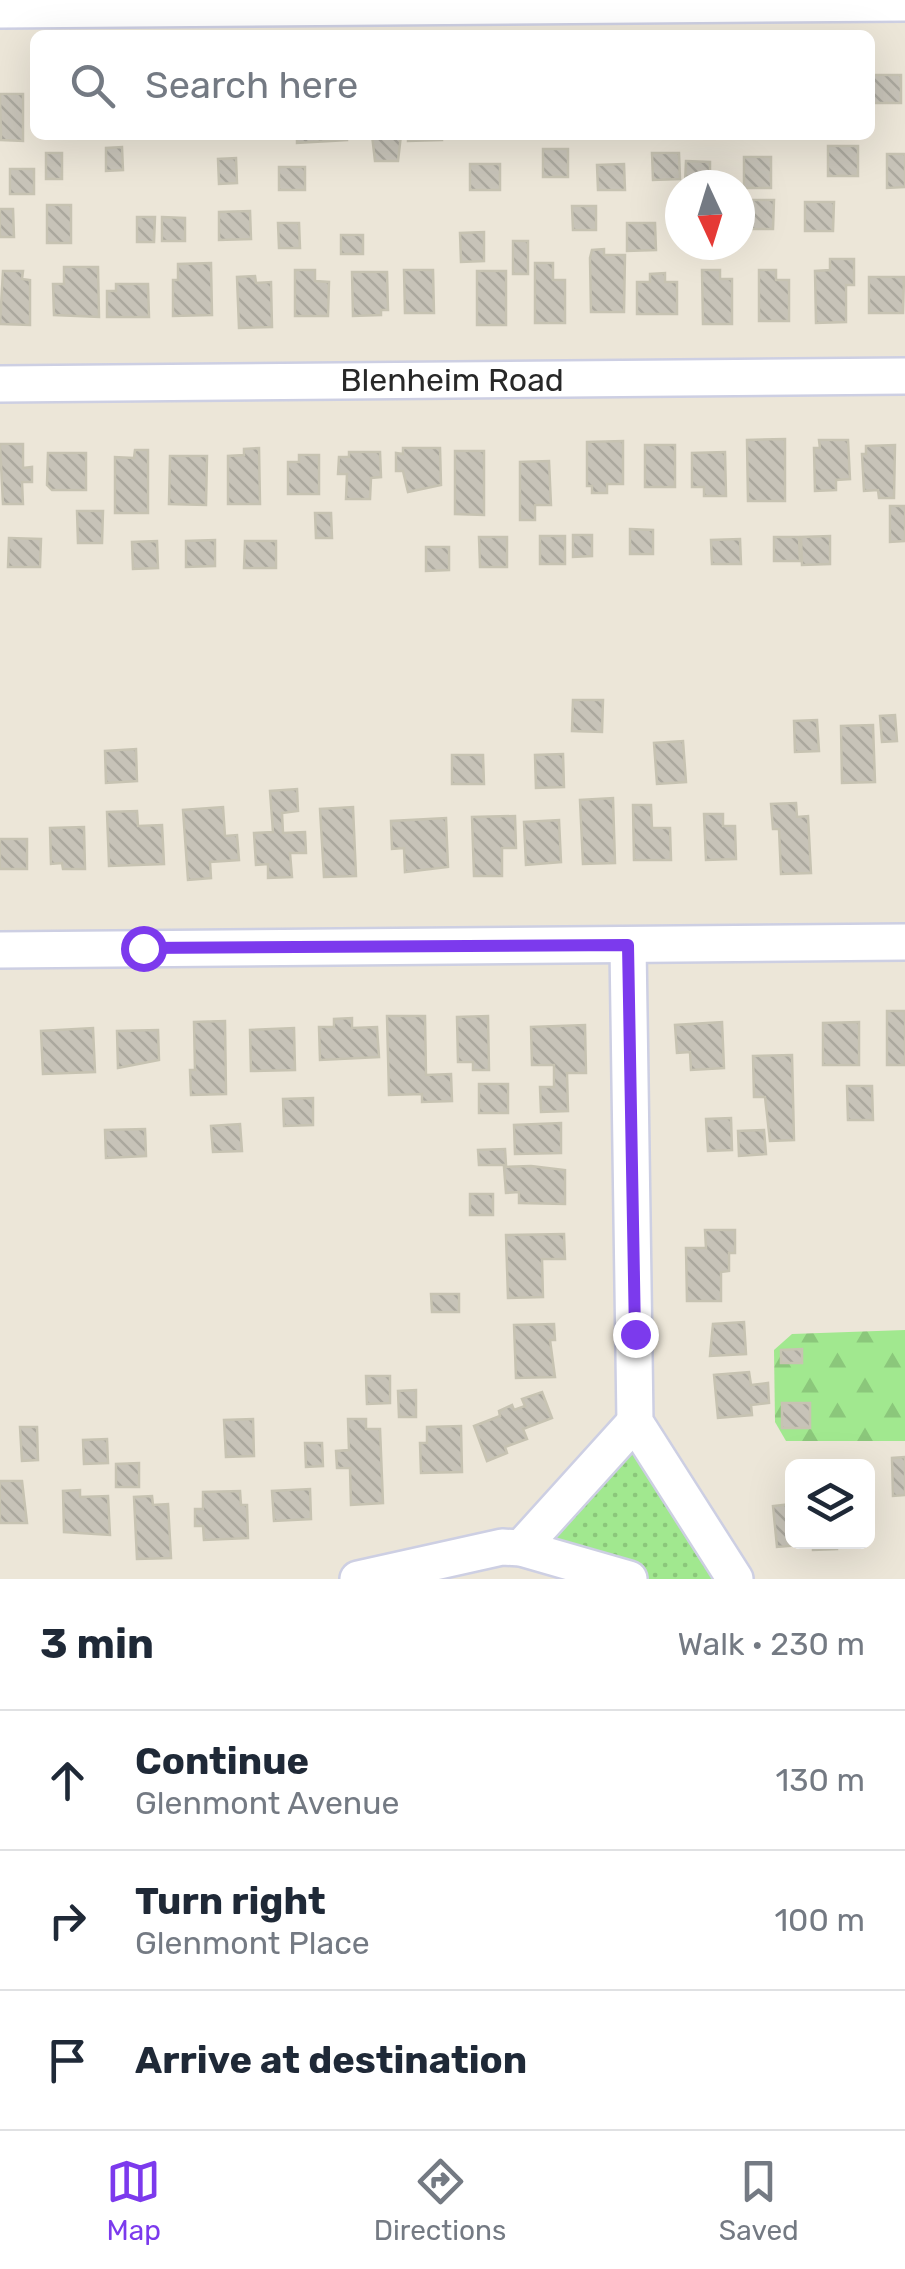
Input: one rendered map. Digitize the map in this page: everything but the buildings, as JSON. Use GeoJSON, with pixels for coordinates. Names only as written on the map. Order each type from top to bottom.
{"type":"FeatureCollection","features":[{"type":"Feature","properties":{"kind":"street"},"geometry":{"type":"LineString","coordinates":[[0,10],[905,3]]}},
{"type":"Feature","properties":{"kind":"street","name":"Blenheim Road"},"geometry":{"type":"LineString","coordinates":[[0,384],[905,376]]}},
{"type":"Feature","properties":{"kind":"street"},"geometry":{"type":"LineString","coordinates":[[0,950],[905,942]]}},
{"type":"Feature","properties":{"kind":"street"},"geometry":{"type":"LineString","coordinates":[[628,945],[634,1422],[735,1579]]}},
{"type":"Feature","properties":{"kind":"street"},"geometry":{"type":"LineString","coordinates":[[521,1548],[634,1422]]}},
{"type":"Feature","properties":{"kind":"street"},"geometry":{"type":"LineString","coordinates":[[358,1579],[444,1556],[521,1548],[629,1579]]}},
{"type":"Feature","properties":{"kind":"green space"},"geometry":{"type":"Polygon","coordinates":[[[905,1330],[905,1441],[786,1441],[775,1422],[774,1350],[792,1334],[905,1330]]]}},
{"type":"Feature","properties":{"kind":"green space"},"geometry":{"type":"Polygon","coordinates":[[[635,1422],[735,1579],[629,1579],[521,1548],[635,1422]]]}},
{"type":"Feature","properties":{"kind":"route"},"geometry":{"type":"LineString","coordinates":[[143,948],[628,945],[635,1334]]}}]}
